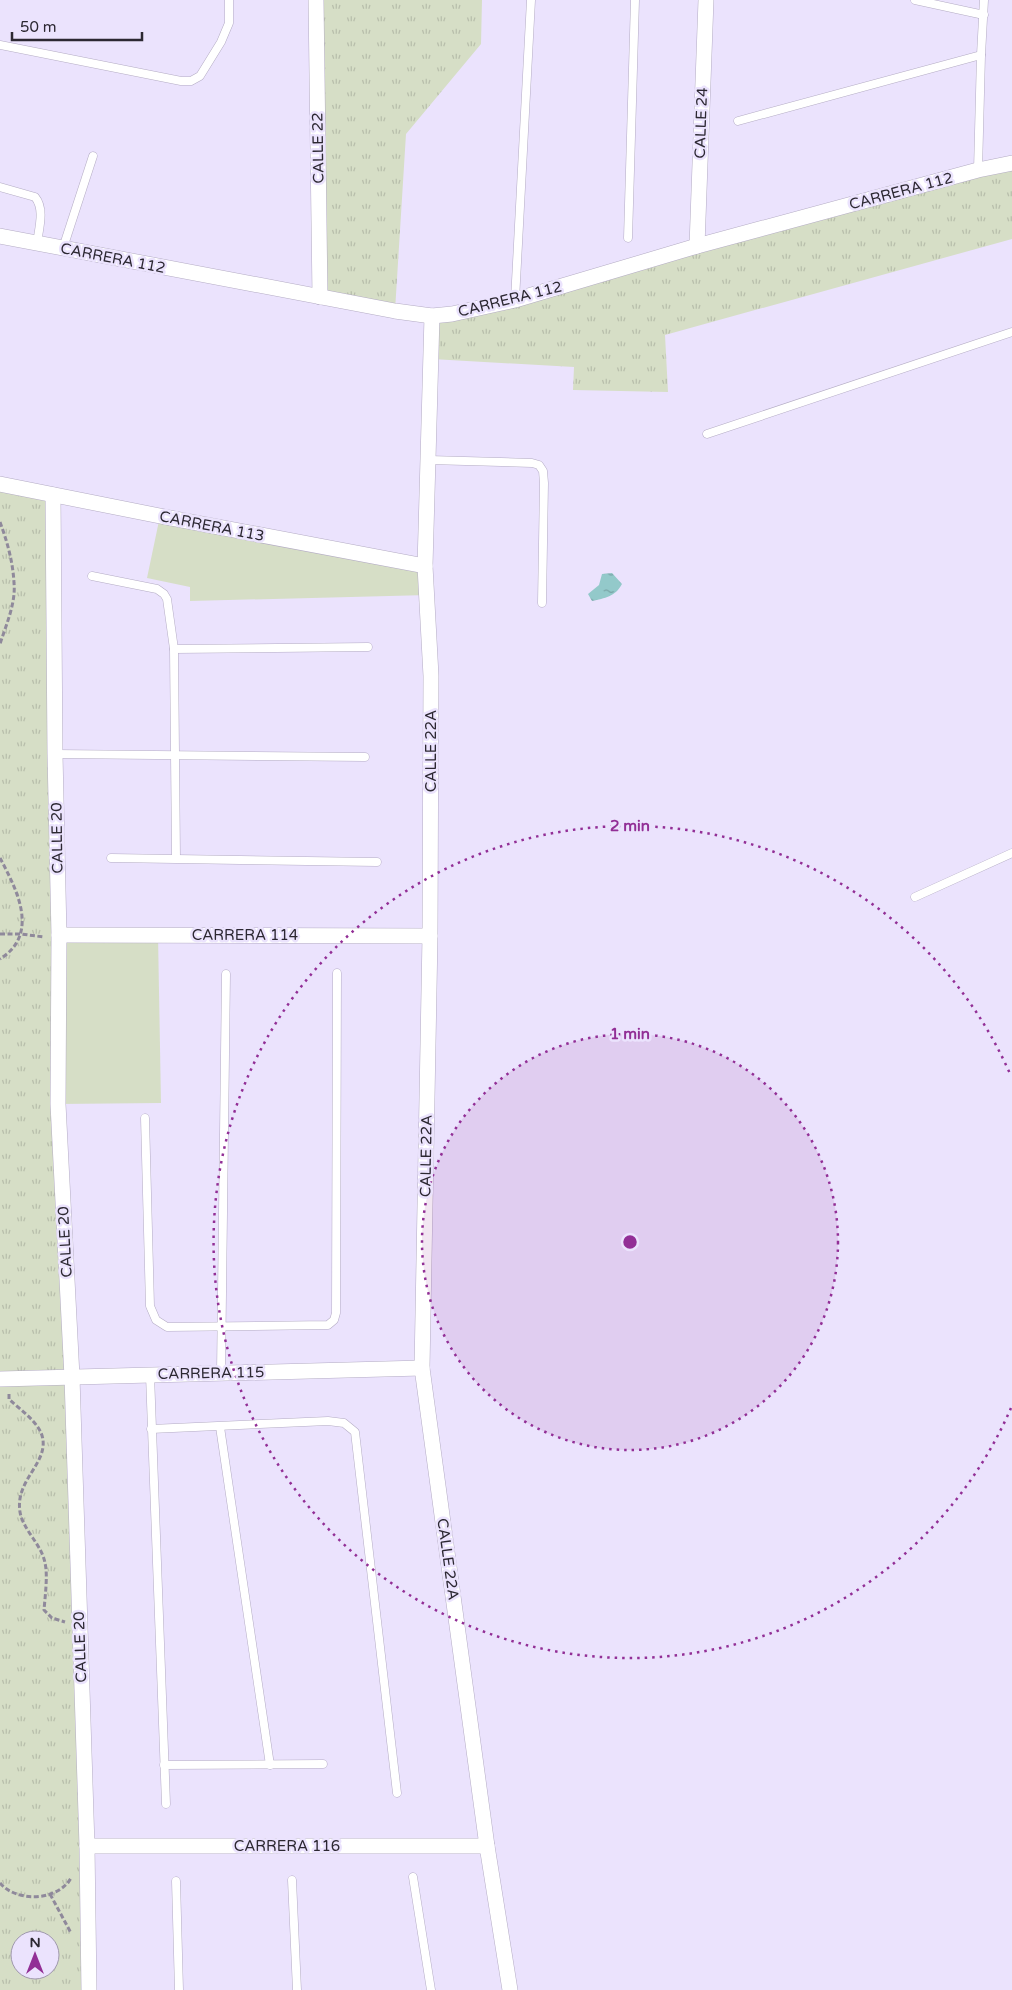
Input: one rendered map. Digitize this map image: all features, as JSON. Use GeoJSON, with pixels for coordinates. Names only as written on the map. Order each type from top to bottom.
{"type":"FeatureCollection","features":[{"type":"Feature","properties":{"kind":"street","name":"CALLE 22"},"geometry":{"type":"LineString","coordinates":[[316,0],[320,297]]}},
{"type":"Feature","properties":{"kind":"street","name":"CALLE 24"},"geometry":{"type":"LineString","coordinates":[[697,246],[706,0]]}},
{"type":"Feature","properties":{"kind":"street","name":"CARRERA 112"},"geometry":{"type":"LineString","coordinates":[[0,236],[395,311],[432,316],[452,314],[515,300],[697,246],[978,170],[1012,164]]}},
{"type":"Feature","properties":{"kind":"street","name":"CALLE 22A"},"geometry":{"type":"LineString","coordinates":[[432,316],[425,566],[431,676],[430,936],[422,1368],[488,1846],[510,1990]]}},
{"type":"Feature","properties":{"kind":"street","name":"CARRERA 113"},"geometry":{"type":"LineString","coordinates":[[0,484],[425,566]]}},
{"type":"Feature","properties":{"kind":"street","name":"CALLE 20"},"geometry":{"type":"LineString","coordinates":[[53,495],[55,754],[59,935],[58,1104],[72,1377],[87,1846],[89,1990]]}},
{"type":"Feature","properties":{"kind":"street","name":"CARRERA 114"},"geometry":{"type":"LineString","coordinates":[[59,935],[430,936]]}},
{"type":"Feature","properties":{"kind":"street","name":"CARRERA 115"},"geometry":{"type":"LineString","coordinates":[[4,1379],[422,1368]]}},
{"type":"Feature","properties":{"kind":"street","name":"CARRERA 116"},"geometry":{"type":"LineString","coordinates":[[87,1846],[488,1846]]}},
{"type":"Feature","properties":{"kind":"lane"},"geometry":{"type":"LineString","coordinates":[[0,45],[181,81],[191,81],[200,76],[221,42],[229,23],[229,0]]}},
{"type":"Feature","properties":{"kind":"lane"},"geometry":{"type":"LineString","coordinates":[[515,300],[531,0]]}},
{"type":"Feature","properties":{"kind":"lane"},"geometry":{"type":"LineString","coordinates":[[628,238],[635,0]]}},
{"type":"Feature","properties":{"kind":"lane"},"geometry":{"type":"LineString","coordinates":[[915,0],[984,15]]}},
{"type":"Feature","properties":{"kind":"lane"},"geometry":{"type":"LineString","coordinates":[[978,170],[984,0]]}},
{"type":"Feature","properties":{"kind":"lane"},"geometry":{"type":"LineString","coordinates":[[738,121],[981,55]]}},
{"type":"Feature","properties":{"kind":"lane"},"geometry":{"type":"LineString","coordinates":[[63,248],[93,156]]}},
{"type":"Feature","properties":{"kind":"lane"},"geometry":{"type":"LineString","coordinates":[[0,186],[35,197],[38,200],[40,205],[40,222],[37,243]]}},
{"type":"Feature","properties":{"kind":"lane"},"geometry":{"type":"LineString","coordinates":[[707,434],[1012,332]]}},
{"type":"Feature","properties":{"kind":"lane"},"geometry":{"type":"LineString","coordinates":[[429,460],[532,462],[539,465],[543,471],[544,483],[542,603]]}},
{"type":"Feature","properties":{"kind":"lane"},"geometry":{"type":"LineString","coordinates":[[92,576],[157,589],[164,594],[168,605],[174,649],[176,858]]}},
{"type":"Feature","properties":{"kind":"lane"},"geometry":{"type":"LineString","coordinates":[[174,649],[368,647]]}},
{"type":"Feature","properties":{"kind":"lane"},"geometry":{"type":"LineString","coordinates":[[55,754],[365,756]]}},
{"type":"Feature","properties":{"kind":"lane"},"geometry":{"type":"LineString","coordinates":[[915,897],[1012,853]]}},
{"type":"Feature","properties":{"kind":"lane"},"geometry":{"type":"LineString","coordinates":[[111,858],[377,862]]}},
{"type":"Feature","properties":{"kind":"lane"},"geometry":{"type":"LineString","coordinates":[[145,1118],[150,1306],[156,1320],[167,1327],[328,1325],[334,1320],[336,1302],[337,973]]}},
{"type":"Feature","properties":{"kind":"lane"},"geometry":{"type":"LineString","coordinates":[[221,1373],[226,974]]}},
{"type":"Feature","properties":{"kind":"lane"},"geometry":{"type":"LineString","coordinates":[[150,1375],[166,1804]]}},
{"type":"Feature","properties":{"kind":"lane"},"geometry":{"type":"LineString","coordinates":[[151,1429],[328,1421],[344,1423],[355,1432],[397,1793]]}},
{"type":"Feature","properties":{"kind":"lane"},"geometry":{"type":"LineString","coordinates":[[220,1427],[270,1765]]}},
{"type":"Feature","properties":{"kind":"lane"},"geometry":{"type":"LineString","coordinates":[[164,1765],[323,1764]]}},
{"type":"Feature","properties":{"kind":"lane"},"geometry":{"type":"LineString","coordinates":[[413,1877],[431,1990]]}},
{"type":"Feature","properties":{"kind":"lane"},"geometry":{"type":"LineString","coordinates":[[292,1880],[297,1990]]}},
{"type":"Feature","properties":{"kind":"lane"},"geometry":{"type":"LineString","coordinates":[[176,1882],[179,1990]]}},
{"type":"Feature","properties":{"kind":"path"},"geometry":{"type":"LineString","coordinates":[[0,522],[8,543],[14,584],[12,604],[0,644]]}},
{"type":"Feature","properties":{"kind":"path"},"geometry":{"type":"LineString","coordinates":[[0,858],[20,901],[22,934],[18,943],[0,959]]}},
{"type":"Feature","properties":{"kind":"path"},"geometry":{"type":"LineString","coordinates":[[0,934],[45,937],[59,935]]}},
{"type":"Feature","properties":{"kind":"path"},"geometry":{"type":"LineString","coordinates":[[4,1379],[9,1399],[36,1425],[43,1440],[40,1458],[20,1492],[20,1513],[46,1563],[44,1610],[52,1618],[79,1628]]}},
{"type":"Feature","properties":{"kind":"path"},"geometry":{"type":"LineString","coordinates":[[0,1883],[15,1895],[31,1897],[50,1894],[66,1921],[73,1938]]}},
{"type":"Feature","properties":{"kind":"green space"},"geometry":{"type":"Polygon","coordinates":[[[316,0],[482,0],[481,44],[406,134],[395,311],[320,297],[316,0]]]}},
{"type":"Feature","properties":{"kind":"green space"},"geometry":{"type":"Polygon","coordinates":[[[1012,163],[1012,239],[665,335],[668,392],[573,390],[574,367],[432,359],[432,316],[1012,163]]]}},
{"type":"Feature","properties":{"kind":"green space"},"geometry":{"type":"Polygon","coordinates":[[[0,484],[53,495],[55,754],[89,1990],[0,1990],[0,484]]]}},
{"type":"Feature","properties":{"kind":"green space"},"geometry":{"type":"Polygon","coordinates":[[[160,516],[425,566],[428,595],[190,601],[190,587],[147,578],[160,516]]]}},
{"type":"Feature","properties":{"kind":"green space"},"geometry":{"type":"Polygon","coordinates":[[[59,935],[158,935],[161,1103],[58,1104],[59,935]]]}},
{"type":"Feature","properties":{"kind":"water"},"geometry":{"type":"Polygon","coordinates":[[[612,573],[622,584],[616,592],[609,596],[592,601],[588,594],[599,585],[602,574],[612,573]]]}}]}
